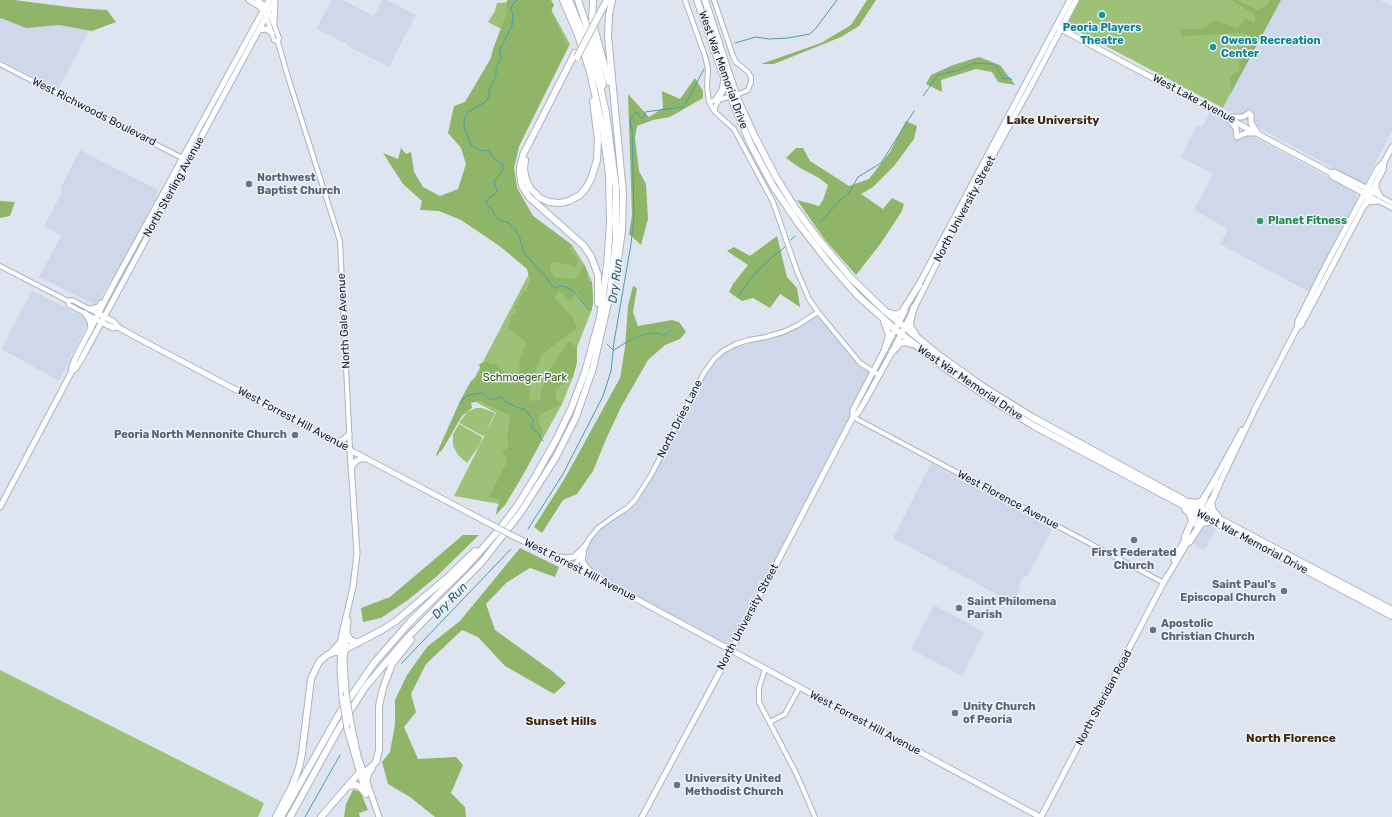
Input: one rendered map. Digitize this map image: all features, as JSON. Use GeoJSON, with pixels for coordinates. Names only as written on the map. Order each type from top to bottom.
{"type":"FeatureCollection","features":[{"type":"Feature","properties":{"kind":"highway"},"geometry":{"type":"LineString","coordinates":[[281,817],[327,734],[350,696],[369,670],[396,637],[467,566],[506,521],[544,463],[571,409],[585,372],[597,329],[609,250],[610,200],[608,159],[602,124],[590,72],[578,35],[563,0]]}},
{"type":"Feature","properties":{"kind":"highway"},"geometry":{"type":"LineString","coordinates":[[569,0],[590,54],[606,113]]}},
{"type":"Feature","properties":{"kind":"highway"},"geometry":{"type":"LineString","coordinates":[[366,781],[369,772],[377,760],[379,750],[379,711],[381,692],[392,664],[401,651],[472,574],[508,531],[531,498],[573,423],[593,368],[610,294],[616,238],[616,209],[606,102],[598,59],[578,0]]}},
{"type":"Feature","properties":{"kind":"highway"},"geometry":{"type":"LineString","coordinates":[[592,0],[592,20],[609,81],[622,175]]}},
{"type":"Feature","properties":{"kind":"highway"},"geometry":{"type":"LineString","coordinates":[[590,72],[598,140],[597,160],[593,174],[584,190],[574,199],[560,203],[548,201],[536,195],[529,187],[524,173],[525,161],[602,0]]}},
{"type":"Feature","properties":{"kind":"highway"},"geometry":{"type":"LineString","coordinates":[[598,11],[607,0]]}},
{"type":"Feature","properties":{"kind":"highway"},"geometry":{"type":"LineString","coordinates":[[610,294],[614,283],[622,230],[623,204],[622,175],[608,36],[609,15],[612,0]]}},
{"type":"Feature","properties":{"kind":"highway","name":"West War Memorial Drive"},"geometry":{"type":"LineString","coordinates":[[697,0],[724,81],[779,182],[796,209],[824,247],[851,278],[898,323],[989,391],[1032,417],[1171,493],[1226,528],[1392,616]]}},
{"type":"Feature","properties":{"kind":"highway","name":"West War Memorial Drive"},"geometry":{"type":"LineString","coordinates":[[705,0],[733,96],[756,155],[784,204],[816,248],[861,299],[916,347],[959,378],[1015,414],[1160,494],[1238,529],[1392,610]]}},
{"type":"Feature","properties":{"kind":"highway"},"geometry":{"type":"LineString","coordinates":[[571,409],[586,358],[595,320],[599,296],[598,274],[593,260],[586,248],[529,197],[522,186],[520,163],[576,55]]}},
{"type":"Feature","properties":{"kind":"highway"},"geometry":{"type":"LineString","coordinates":[[715,101],[722,93],[724,81]]}},
{"type":"Feature","properties":{"kind":"highway"},"geometry":{"type":"LineString","coordinates":[[885,311],[893,315],[900,314],[919,285]]}},
{"type":"Feature","properties":{"kind":"highway"},"geometry":{"type":"LineString","coordinates":[[861,299],[884,321],[887,326],[889,336],[885,349]]}},
{"type":"Feature","properties":{"kind":"highway"},"geometry":{"type":"LineString","coordinates":[[914,307],[910,321],[913,331],[958,369]]}},
{"type":"Feature","properties":{"kind":"highway"},"geometry":{"type":"LineString","coordinates":[[892,352],[897,345],[903,342],[908,342],[916,347]]}},
{"type":"Feature","properties":{"kind":"highway"},"geometry":{"type":"LineString","coordinates":[[1171,493],[1193,503],[1199,502],[1217,482]]}},
{"type":"Feature","properties":{"kind":"highway"},"geometry":{"type":"LineString","coordinates":[[1217,482],[1212,501],[1212,509],[1219,517],[1238,529]]}},
{"type":"Feature","properties":{"kind":"highway"},"geometry":{"type":"LineString","coordinates":[[1160,494],[1183,507],[1189,514],[1191,523],[1187,539]]}},
{"type":"Feature","properties":{"kind":"highway"},"geometry":{"type":"LineString","coordinates":[[331,653],[343,651],[382,630],[404,615],[453,573],[506,521]]}},
{"type":"Feature","properties":{"kind":"highway"},"geometry":{"type":"LineString","coordinates":[[1187,539],[1203,522],[1212,522],[1226,528]]}},
{"type":"Feature","properties":{"kind":"highway"},"geometry":{"type":"LineString","coordinates":[[290,817],[338,730],[366,686],[392,654],[492,550]]}},
{"type":"Feature","properties":{"kind":"highway"},"geometry":{"type":"LineString","coordinates":[[346,632],[350,640],[358,642]]}},
{"type":"Feature","properties":{"kind":"highway"},"geometry":{"type":"LineString","coordinates":[[276,817],[292,786],[299,768],[312,676],[319,662],[331,653],[341,642]]}},
{"type":"Feature","properties":{"kind":"highway"},"geometry":{"type":"LineString","coordinates":[[321,817],[361,773],[367,771],[373,766]]}},
{"type":"Feature","properties":{"kind":"highway"},"geometry":{"type":"LineString","coordinates":[[348,786],[356,785],[366,794]]}},
{"type":"Feature","properties":{"kind":"main road"},"geometry":{"type":"LineString","coordinates":[[250,0],[266,12]]}},
{"type":"Feature","properties":{"kind":"main road"},"geometry":{"type":"LineString","coordinates":[[258,0],[266,12]]}},
{"type":"Feature","properties":{"kind":"main road"},"geometry":{"type":"LineString","coordinates":[[258,0],[266,0]]}},
{"type":"Feature","properties":{"kind":"main road"},"geometry":{"type":"LineString","coordinates":[[273,0],[274,23]]}},
{"type":"Feature","properties":{"kind":"main road","name":"North Sterling Avenue"},"geometry":{"type":"LineString","coordinates":[[0,507],[72,372],[76,368],[93,330],[109,306],[273,0]]}},
{"type":"Feature","properties":{"kind":"main road","name":"North University Street"},"geometry":{"type":"LineString","coordinates":[[642,817],[731,651],[853,417],[858,413],[892,352],[968,201],[1058,28],[1070,0]]}},
{"type":"Feature","properties":{"kind":"main road","name":"North University Street"},"geometry":{"type":"LineString","coordinates":[[853,417],[853,410],[898,323],[1058,28],[1076,0]]}},
{"type":"Feature","properties":{"kind":"main road","name":"North Sterling Avenue"},"geometry":{"type":"LineString","coordinates":[[100,318],[112,287],[259,30],[266,12]]}},
{"type":"Feature","properties":{"kind":"main road","name":"West Lake Avenue"},"geometry":{"type":"LineString","coordinates":[[1058,28],[1259,134],[1331,173],[1332,176],[1368,193]]}},
{"type":"Feature","properties":{"kind":"main road"},"geometry":{"type":"LineString","coordinates":[[259,30],[266,30],[272,33]]}},
{"type":"Feature","properties":{"kind":"main road"},"geometry":{"type":"LineString","coordinates":[[1227,117],[1243,117],[1250,114],[1251,123],[1259,134]]}},
{"type":"Feature","properties":{"kind":"main road"},"geometry":{"type":"LineString","coordinates":[[1227,117],[1236,128],[1237,138],[1246,133],[1259,134]]}},
{"type":"Feature","properties":{"kind":"main road","name":"North Sheridan Road"},"geometry":{"type":"LineString","coordinates":[[1297,328],[1301,325],[1322,287],[1374,182],[1378,168],[1384,162],[1392,147]]}},
{"type":"Feature","properties":{"kind":"main road"},"geometry":{"type":"LineString","coordinates":[[1374,182],[1379,198],[1362,204],[1357,187],[1374,182]]}},
{"type":"Feature","properties":{"kind":"main road","name":"North Sheridan Road"},"geometry":{"type":"LineString","coordinates":[[1040,817],[1217,482],[1233,445],[1255,409],[1297,328],[1298,321],[1325,268],[1350,222],[1362,204]]}},
{"type":"Feature","properties":{"kind":"main road"},"geometry":{"type":"LineString","coordinates":[[1348,236],[1347,234],[1350,227],[1350,222]]}},
{"type":"Feature","properties":{"kind":"main road"},"geometry":{"type":"LineString","coordinates":[[1322,287],[1326,271],[1325,268],[1330,265],[1340,252]]}},
{"type":"Feature","properties":{"kind":"main road"},"geometry":{"type":"LineString","coordinates":[[90,309],[99,307],[112,287]]}},
{"type":"Feature","properties":{"kind":"main road"},"geometry":{"type":"LineString","coordinates":[[85,313],[93,330],[105,327],[112,324],[109,314],[109,306]]}},
{"type":"Feature","properties":{"kind":"main road","name":"West Forrest Hill Avenue"},"geometry":{"type":"LineString","coordinates":[[100,318],[512,536],[575,566],[1040,817]]}},
{"type":"Feature","properties":{"kind":"main road"},"geometry":{"type":"LineString","coordinates":[[866,399],[868,388],[873,377],[873,372]]}},
{"type":"Feature","properties":{"kind":"main road"},"geometry":{"type":"LineString","coordinates":[[336,442],[343,440],[349,434]]}},
{"type":"Feature","properties":{"kind":"main road","name":"North Gale Avenue"},"geometry":{"type":"LineString","coordinates":[[350,449],[357,553],[356,568],[341,642],[346,692],[355,745],[366,794],[378,817]]}},
{"type":"Feature","properties":{"kind":"main road"},"geometry":{"type":"LineString","coordinates":[[351,468],[355,462],[360,459],[368,459]]}},
{"type":"Feature","properties":{"kind":"main road"},"geometry":{"type":"LineString","coordinates":[[548,553],[569,558],[577,554],[585,547]]}},
{"type":"Feature","properties":{"kind":"main road"},"geometry":{"type":"LineString","coordinates":[[585,547],[582,559],[583,563],[603,582]]}},
{"type":"Feature","properties":{"kind":"main road","name":"North Gale Avenue"},"geometry":{"type":"LineString","coordinates":[[348,609],[343,651],[342,698],[347,729],[361,773],[366,781],[378,817]]}},
{"type":"Feature","properties":{"kind":"street"},"geometry":{"type":"LineString","coordinates":[[685,0],[705,56],[708,69],[707,87],[715,101],[715,112],[734,129],[773,202],[803,288],[818,312],[860,363],[879,375]]}},
{"type":"Feature","properties":{"kind":"street"},"geometry":{"type":"LineString","coordinates":[[714,0],[733,56],[736,62],[748,72],[751,77],[748,90],[715,101]]}},
{"type":"Feature","properties":{"kind":"street","name":"North Gale Avenue"},"geometry":{"type":"LineString","coordinates":[[266,12],[274,23],[279,38],[278,42],[340,241],[350,449]]}},
{"type":"Feature","properties":{"kind":"street","name":"North Gale Avenue"},"geometry":{"type":"LineString","coordinates":[[266,12],[274,40],[278,42]]}},
{"type":"Feature","properties":{"kind":"street","name":"West Richwoods Boulevard"},"geometry":{"type":"LineString","coordinates":[[0,64],[186,160]]}},
{"type":"Feature","properties":{"kind":"street"},"geometry":{"type":"LineString","coordinates":[[715,101],[715,112]]}},
{"type":"Feature","properties":{"kind":"street","name":"West Lake Avenue"},"geometry":{"type":"LineString","coordinates":[[1368,193],[1392,203]]}},
{"type":"Feature","properties":{"kind":"street","name":"West Lake Avenue"},"geometry":{"type":"LineString","coordinates":[[1379,198],[1392,208]]}},
{"type":"Feature","properties":{"kind":"street","name":"West Forrest Hill Avenue"},"geometry":{"type":"LineString","coordinates":[[0,266],[68,301],[70,305],[85,313],[100,318]]}},
{"type":"Feature","properties":{"kind":"street","name":"West Forrest Hill Avenue"},"geometry":{"type":"LineString","coordinates":[[68,301],[72,300],[90,309],[100,318]]}},
{"type":"Feature","properties":{"kind":"street","name":"North Dries Lane"},"geometry":{"type":"LineString","coordinates":[[575,566],[585,547],[598,528],[627,508],[635,500],[651,475],[704,373],[714,359],[722,352],[736,344],[781,333],[796,326],[818,312]]}},
{"type":"Feature","properties":{"kind":"street","name":"West Florence Avenue"},"geometry":{"type":"LineString","coordinates":[[853,417],[1165,581]]}},
{"type":"Feature","properties":{"kind":"street"},"geometry":{"type":"LineString","coordinates":[[765,669],[759,688],[759,702],[797,775],[815,817]]}},
{"type":"Feature","properties":{"kind":"street"},"geometry":{"type":"LineString","coordinates":[[770,722],[785,714],[799,688]]}},
{"type":"Feature","properties":{"kind":"shaded area"},"geometry":{"type":"Polygon","coordinates":[[[332,0],[343,0],[374,16],[382,0],[387,0],[416,15],[389,67],[316,29],[332,0]]]}},
{"type":"Feature","properties":{"kind":"shaded area"},"geometry":{"type":"Polygon","coordinates":[[[1278,0],[1380,0],[1392,6],[1392,131],[1364,185],[1223,108],[1278,0]]]}},
{"type":"Feature","properties":{"kind":"shaded area"},"geometry":{"type":"Polygon","coordinates":[[[0,9],[91,27],[58,90],[0,59],[0,9]]]}},
{"type":"Feature","properties":{"kind":"shaded area"},"geometry":{"type":"Polygon","coordinates":[[[1210,113],[1356,193],[1357,198],[1355,204],[1309,292],[1220,244],[1228,229],[1194,210],[1213,174],[1181,157],[1196,127],[1202,126],[1210,113]]]}},
{"type":"Feature","properties":{"kind":"shaded area"},"geometry":{"type":"Polygon","coordinates":[[[80,150],[158,190],[155,200],[116,273],[98,303],[93,304],[39,277],[61,236],[44,226],[60,196],[62,185],[80,150]]]}},
{"type":"Feature","properties":{"kind":"shaded area"},"geometry":{"type":"Polygon","coordinates":[[[32,290],[81,316],[87,321],[87,325],[59,381],[1,349],[32,290]]]}},
{"type":"Feature","properties":{"kind":"shaded area"},"geometry":{"type":"Polygon","coordinates":[[[818,312],[860,363],[873,372],[730,649],[575,566],[587,543],[598,529],[627,508],[651,475],[708,367],[727,349],[788,330],[818,312]]]}},
{"type":"Feature","properties":{"kind":"shaded area"},"geometry":{"type":"Polygon","coordinates":[[[931,463],[1053,528],[1027,577],[1024,576],[1018,586],[1021,588],[1013,603],[893,538],[931,463]]]}},
{"type":"Feature","properties":{"kind":"shaded area"},"geometry":{"type":"Polygon","coordinates":[[[1206,524],[1216,529],[1205,549],[1202,550],[1195,546],[1196,544],[1191,544],[1201,527],[1204,527],[1206,524]]]}},
{"type":"Feature","properties":{"kind":"shaded area"},"geometry":{"type":"Polygon","coordinates":[[[934,605],[984,632],[962,676],[911,649],[934,605]]]}},
{"type":"Feature","properties":{"kind":"green space"},"geometry":{"type":"Polygon","coordinates":[[[0,0],[14,0],[77,8],[107,10],[116,22],[92,31],[59,25],[26,28],[1,18],[0,19],[0,0]]]}},
{"type":"Feature","properties":{"kind":"green space","name":"Schmoeger Park"},"geometry":{"type":"Polygon","coordinates":[[[507,0],[551,0],[554,5],[551,11],[568,47],[519,146],[514,168],[517,188],[533,216],[572,245],[569,248],[578,260],[576,267],[556,262],[550,264],[551,272],[556,278],[577,278],[584,264],[588,273],[587,280],[592,282],[593,303],[591,312],[576,291],[571,302],[558,291],[555,298],[573,318],[577,328],[542,354],[531,383],[529,394],[531,401],[540,400],[542,388],[550,369],[569,341],[577,347],[577,362],[573,377],[556,389],[556,400],[562,404],[541,414],[538,422],[542,428],[541,441],[505,505],[496,515],[497,508],[501,500],[489,497],[507,462],[502,452],[507,448],[509,443],[507,436],[510,419],[509,415],[479,401],[471,403],[472,408],[462,416],[441,452],[440,451],[437,456],[436,455],[460,401],[471,381],[481,370],[479,364],[489,361],[490,364],[495,364],[501,370],[515,378],[519,373],[520,359],[526,342],[509,328],[511,315],[516,313],[515,307],[524,292],[526,292],[531,277],[529,276],[527,269],[501,247],[461,220],[439,211],[420,210],[422,201],[403,184],[383,153],[398,159],[401,148],[406,154],[411,152],[414,172],[423,187],[440,196],[458,189],[466,164],[461,148],[448,133],[454,106],[465,102],[491,58],[506,15],[507,0]]]}},
{"type":"Feature","properties":{"kind":"green space","name":"Schmoeger Park"},"geometry":{"type":"Polygon","coordinates":[[[546,0],[570,44],[519,146],[514,168],[517,188],[533,216],[572,245],[584,264],[592,282],[593,303],[577,347],[577,362],[573,377],[562,404],[505,505],[454,496],[496,413],[465,396],[531,270],[449,208],[471,165],[474,107],[501,29],[488,22],[495,11],[497,3],[546,0]]]}},
{"type":"Feature","properties":{"kind":"green space"},"geometry":{"type":"Polygon","coordinates":[[[867,0],[876,0],[859,26],[841,37],[774,64],[761,64],[821,43],[851,25],[867,0]]]}},
{"type":"Feature","properties":{"kind":"green space"},"geometry":{"type":"Polygon","coordinates":[[[1078,0],[1278,0],[1223,108],[1072,28],[1069,24],[1069,18],[1078,0]]]}},
{"type":"Feature","properties":{"kind":"green space"},"geometry":{"type":"Polygon","coordinates":[[[1237,0],[1257,10],[1266,6],[1270,0],[1281,0],[1231,93],[1230,76],[1239,71],[1240,47],[1248,46],[1253,38],[1244,33],[1181,36],[1180,29],[1203,29],[1214,20],[1238,28],[1245,19],[1255,22],[1255,14],[1232,1],[1237,0]]]}},
{"type":"Feature","properties":{"kind":"green space"},"geometry":{"type":"Polygon","coordinates":[[[979,57],[1000,65],[1015,85],[998,82],[992,72],[976,69],[941,80],[942,92],[926,84],[931,75],[953,65],[979,57]]]}},
{"type":"Feature","properties":{"kind":"green space"},"geometry":{"type":"Polygon","coordinates":[[[695,78],[703,91],[703,98],[670,117],[653,120],[637,126],[635,138],[639,171],[646,184],[648,219],[641,245],[629,234],[632,215],[628,94],[649,117],[663,108],[662,91],[680,99],[695,78]]]}},
{"type":"Feature","properties":{"kind":"green space"},"geometry":{"type":"Polygon","coordinates":[[[906,121],[917,126],[914,139],[894,166],[873,187],[861,194],[883,209],[892,198],[904,204],[902,211],[881,243],[856,275],[825,240],[797,200],[819,206],[823,200],[828,185],[786,158],[796,148],[803,148],[810,161],[849,186],[869,179],[890,152],[906,121]]]}},
{"type":"Feature","properties":{"kind":"green space"},"geometry":{"type":"Polygon","coordinates":[[[0,201],[15,202],[10,216],[0,218],[0,201]]]}},
{"type":"Feature","properties":{"kind":"green space"},"geometry":{"type":"Polygon","coordinates":[[[777,236],[787,277],[797,288],[800,307],[780,294],[770,308],[753,298],[742,301],[729,292],[733,284],[748,265],[727,251],[734,247],[750,256],[777,236]]]}},
{"type":"Feature","properties":{"kind":"green space"},"geometry":{"type":"Polygon","coordinates":[[[633,286],[637,288],[633,312],[638,326],[672,320],[679,322],[686,332],[680,339],[665,345],[648,360],[621,407],[593,471],[577,494],[563,500],[542,533],[534,527],[565,478],[620,378],[625,348],[628,306],[633,286]]]}},
{"type":"Feature","properties":{"kind":"green space"},"geometry":{"type":"Polygon","coordinates":[[[476,408],[482,408],[495,413],[485,435],[483,436],[459,423],[467,412],[476,408]]]}},
{"type":"Feature","properties":{"kind":"green space"},"geometry":{"type":"Polygon","coordinates":[[[459,424],[482,437],[479,446],[467,463],[458,455],[453,446],[453,434],[459,424]]]}},
{"type":"Feature","properties":{"kind":"green space"},"geometry":{"type":"Polygon","coordinates":[[[463,535],[479,535],[436,577],[408,600],[381,618],[363,622],[361,608],[390,597],[463,535]]]}},
{"type":"Feature","properties":{"kind":"green space"},"geometry":{"type":"Polygon","coordinates":[[[520,548],[559,567],[555,577],[530,568],[506,583],[486,604],[495,630],[552,671],[566,683],[554,694],[505,666],[478,637],[462,630],[426,664],[411,694],[416,712],[404,727],[418,759],[456,757],[463,765],[451,793],[465,807],[466,817],[435,817],[410,797],[388,784],[382,762],[390,752],[395,725],[395,700],[407,675],[427,647],[460,621],[520,548]]]}},
{"type":"Feature","properties":{"kind":"green space"},"geometry":{"type":"Polygon","coordinates":[[[0,670],[264,803],[258,817],[0,817],[0,670]]]}},
{"type":"Feature","properties":{"kind":"green space"},"geometry":{"type":"Polygon","coordinates":[[[353,790],[360,791],[368,810],[359,813],[360,817],[344,817],[346,804],[353,790]]]}},
{"type":"Feature","properties":{"kind":"waterway"},"geometry":{"type":"LineString","coordinates":[[517,0],[511,8],[513,16],[512,26],[500,49],[501,58],[496,68],[496,76],[489,91],[489,97],[485,102],[468,112],[464,119],[464,127],[471,145],[480,150],[489,151],[495,160],[502,164],[503,168],[501,173],[495,179],[494,183],[497,190],[496,193],[488,199],[486,203],[488,206],[492,209],[495,216],[500,220],[509,223],[514,228],[519,235],[524,253],[546,277],[552,286],[556,288],[560,286],[566,287],[573,291],[589,310]]}},
{"type":"Feature","properties":{"kind":"waterway","name":"Dry Run"},"geometry":{"type":"LineString","coordinates":[[735,43],[756,37],[769,39],[788,38],[810,34],[837,0]]}},
{"type":"Feature","properties":{"kind":"waterway"},"geometry":{"type":"LineString","coordinates":[[923,96],[938,75],[959,70],[974,63],[992,64],[997,67],[1003,79],[1010,78],[1012,80]]}},
{"type":"Feature","properties":{"kind":"waterway","name":"Dry Run"},"geometry":{"type":"LineString","coordinates":[[528,529],[563,474],[603,396],[611,371],[614,342],[631,244],[634,216],[631,119],[635,113],[638,113],[641,118],[643,118],[645,116],[645,112],[682,107],[686,103],[704,69]]}},
{"type":"Feature","properties":{"kind":"waterway"},"geometry":{"type":"LineString","coordinates":[[820,223],[840,200],[849,193],[858,177],[881,163],[914,111]]}},
{"type":"Feature","properties":{"kind":"waterway"},"geometry":{"type":"LineString","coordinates":[[791,240],[795,236]]}},
{"type":"Feature","properties":{"kind":"waterway"},"geometry":{"type":"LineString","coordinates":[[738,296],[762,266],[785,247]]}},
{"type":"Feature","properties":{"kind":"waterway"},"geometry":{"type":"LineString","coordinates":[[614,350],[630,340],[645,334],[655,333],[665,335],[671,330]]}},
{"type":"Feature","properties":{"kind":"waterway","name":"Dry Run"},"geometry":{"type":"LineString","coordinates":[[607,344],[613,350]]}},
{"type":"Feature","properties":{"kind":"waterway"},"geometry":{"type":"LineString","coordinates":[[461,403],[465,397],[469,395],[483,393],[490,400],[501,397],[506,402],[521,409],[525,409],[534,420],[531,425],[532,428],[537,432],[543,441]]}},
{"type":"Feature","properties":{"kind":"waterway","name":"Dry Run"},"geometry":{"type":"LineString","coordinates":[[401,664],[511,549]]}},
{"type":"Feature","properties":{"kind":"waterway","name":"Dry Run"},"geometry":{"type":"LineString","coordinates":[[305,817],[340,755]]}},
{"type":"Feature","properties":{"kind":"place","name":"Peoria Players Theatre"},"geometry":{"type":"Point","coordinates":[1102,15]}},
{"type":"Feature","properties":{"kind":"place","name":"Owens Recreation Center"},"geometry":{"type":"Point","coordinates":[1213,47]}},
{"type":"Feature","properties":{"kind":"place","name":"Northwest Baptist Church"},"geometry":{"type":"Point","coordinates":[249,184]}},
{"type":"Feature","properties":{"kind":"place","name":"Planet Fitness"},"geometry":{"type":"Point","coordinates":[1260,221]}},
{"type":"Feature","properties":{"kind":"place","name":"Peoria North Mennonite Church"},"geometry":{"type":"Point","coordinates":[295,435]}},
{"type":"Feature","properties":{"kind":"place","name":"First Federated Church"},"geometry":{"type":"Point","coordinates":[1134,540]}},
{"type":"Feature","properties":{"kind":"place","name":"Saint Paul's Episcopal Church"},"geometry":{"type":"Point","coordinates":[1284,591]}},
{"type":"Feature","properties":{"kind":"place","name":"Saint Philomena Parish"},"geometry":{"type":"Point","coordinates":[959,608]}},
{"type":"Feature","properties":{"kind":"place","name":"Apostolic Christian Church"},"geometry":{"type":"Point","coordinates":[1153,630]}},
{"type":"Feature","properties":{"kind":"place","name":"Unity Church of Peoria"},"geometry":{"type":"Point","coordinates":[955,713]}},
{"type":"Feature","properties":{"kind":"place","name":"University United Methodist Church"},"geometry":{"type":"Point","coordinates":[677,785]}},
{"type":"Feature","properties":{"kind":"district","name":"Lake University"},"geometry":{"type":"Point","coordinates":[1053,121]}},
{"type":"Feature","properties":{"kind":"district","name":"Sunset Hills"},"geometry":{"type":"Point","coordinates":[561,722]}},
{"type":"Feature","properties":{"kind":"district","name":"North Florence"},"geometry":{"type":"Point","coordinates":[1291,739]}}]}
